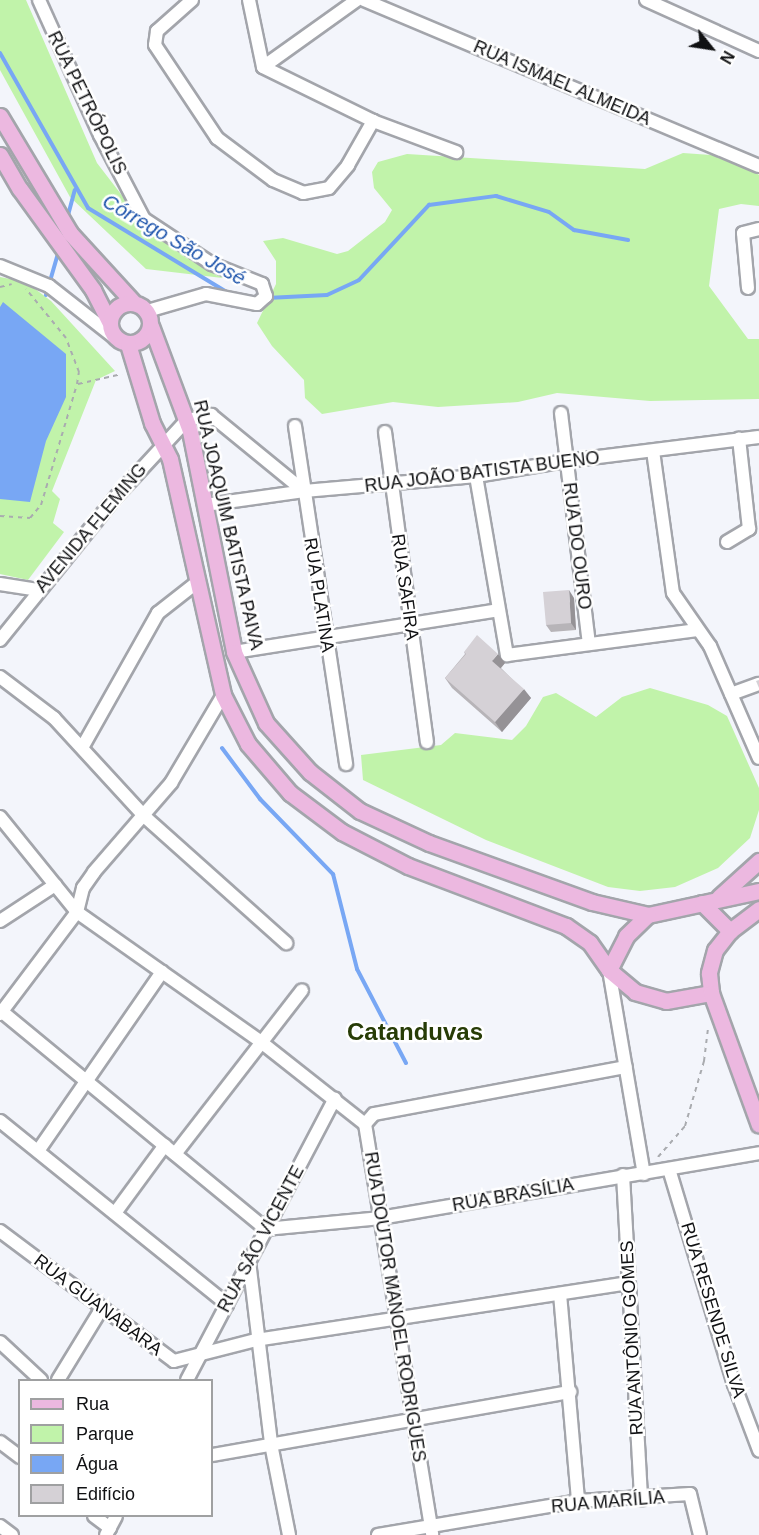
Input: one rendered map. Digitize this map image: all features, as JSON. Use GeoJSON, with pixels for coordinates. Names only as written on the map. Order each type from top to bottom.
{"type":"FeatureCollection","features":[{"type":"Feature","properties":{"kind":"main road"},"geometry":{"type":"LineString","coordinates":[[0,116],[70,233],[133,302],[147,311]]}},
{"type":"Feature","properties":{"kind":"main road"},"geometry":{"type":"LineString","coordinates":[[0,155],[20,189],[93,290],[109,321],[114,337],[128,344],[143,340],[151,326]]}},
{"type":"Feature","properties":{"kind":"main road"},"geometry":{"type":"LineString","coordinates":[[109,321],[117,306],[133,302]]}},
{"type":"Feature","properties":{"kind":"main road","name":"RUA JOAQUIM BATISTA PAIVA"},"geometry":{"type":"LineString","coordinates":[[147,311],[187,420],[234,652],[266,723],[310,772],[360,811],[429,843],[582,898],[648,915],[759,891]]}},
{"type":"Feature","properties":{"kind":"main road"},"geometry":{"type":"LineString","coordinates":[[128,344],[133,371],[162,446],[170,459],[195,584],[223,695],[248,744],[290,793],[342,832],[408,866],[566,926],[590,943],[609,970],[635,992],[666,1000],[711,993]]}},
{"type":"Feature","properties":{"kind":"main road"},"geometry":{"type":"LineString","coordinates":[[730,931],[709,901],[759,861]]}},
{"type":"Feature","properties":{"kind":"main road"},"geometry":{"type":"LineString","coordinates":[[759,909],[730,931],[715,950],[709,973],[711,993],[759,1125]]}},
{"type":"Feature","properties":{"kind":"main road"},"geometry":{"type":"LineString","coordinates":[[609,970],[626,936],[648,915]]}},
{"type":"Feature","properties":{"kind":"street","name":"RUA PETRÓPOLIS"},"geometry":{"type":"LineString","coordinates":[[39,0],[100,135],[144,219],[212,264],[262,284],[266,296],[257,304],[206,294],[147,311]]}},
{"type":"Feature","properties":{"kind":"street"},"geometry":{"type":"LineString","coordinates":[[192,0],[157,31],[154,45],[217,138],[273,180],[303,193],[329,188],[348,165],[373,121]]}},
{"type":"Feature","properties":{"kind":"street"},"geometry":{"type":"LineString","coordinates":[[249,0],[263,67]]}},
{"type":"Feature","properties":{"kind":"street"},"geometry":{"type":"LineString","coordinates":[[263,67],[357,0]]}},
{"type":"Feature","properties":{"kind":"street","name":"RUA ISMAEL ALMEIDA"},"geometry":{"type":"LineString","coordinates":[[364,0],[759,166]]}},
{"type":"Feature","properties":{"kind":"street"},"geometry":{"type":"LineString","coordinates":[[646,0],[675,6],[759,51]]}},
{"type":"Feature","properties":{"kind":"street"},"geometry":{"type":"LineString","coordinates":[[263,67],[373,121],[456,152]]}},
{"type":"Feature","properties":{"kind":"street"},"geometry":{"type":"LineString","coordinates":[[747,288],[743,233],[759,230]]}},
{"type":"Feature","properties":{"kind":"street"},"geometry":{"type":"LineString","coordinates":[[0,266],[49,286],[114,337]]}},
{"type":"Feature","properties":{"kind":"street","name":"RUA DO OURO"},"geometry":{"type":"LineString","coordinates":[[561,412],[589,643]]}},
{"type":"Feature","properties":{"kind":"street"},"geometry":{"type":"LineString","coordinates":[[187,420],[211,415],[304,491]]}},
{"type":"Feature","properties":{"kind":"street","name":"AVENIDA FLEMING"},"geometry":{"type":"LineString","coordinates":[[0,640],[38,590],[187,420]]}},
{"type":"Feature","properties":{"kind":"street","name":"RUA PLATINA"},"geometry":{"type":"LineString","coordinates":[[295,426],[346,764]]}},
{"type":"Feature","properties":{"kind":"street","name":"RUA SAFIRA"},"geometry":{"type":"LineString","coordinates":[[385,432],[390,486],[427,742]]}},
{"type":"Feature","properties":{"kind":"street","name":"RUA JOÃO BATISTA BUENO"},"geometry":{"type":"LineString","coordinates":[[205,505],[304,491],[390,486],[476,476],[566,460],[759,437]]}},
{"type":"Feature","properties":{"kind":"street"},"geometry":{"type":"LineString","coordinates":[[727,542],[749,529],[739,439]]}},
{"type":"Feature","properties":{"kind":"street"},"geometry":{"type":"LineString","coordinates":[[653,451],[674,593],[710,646],[759,758]]}},
{"type":"Feature","properties":{"kind":"street"},"geometry":{"type":"LineString","coordinates":[[476,476],[507,655],[697,630]]}},
{"type":"Feature","properties":{"kind":"street"},"geometry":{"type":"LineString","coordinates":[[0,584],[38,590]]}},
{"type":"Feature","properties":{"kind":"street"},"geometry":{"type":"LineString","coordinates":[[84,746],[158,613],[195,584]]}},
{"type":"Feature","properties":{"kind":"street"},"geometry":{"type":"LineString","coordinates":[[234,652],[498,610]]}},
{"type":"Feature","properties":{"kind":"street"},"geometry":{"type":"LineString","coordinates":[[0,677],[84,746],[144,816],[286,943]]}},
{"type":"Feature","properties":{"kind":"street"},"geometry":{"type":"LineString","coordinates":[[731,694],[759,684]]}},
{"type":"Feature","properties":{"kind":"street"},"geometry":{"type":"LineString","coordinates":[[223,695],[171,783],[94,872],[83,888],[77,912],[1,1012],[266,1229]]}},
{"type":"Feature","properties":{"kind":"street"},"geometry":{"type":"LineString","coordinates":[[0,817],[77,912],[261,1042],[335,1098],[365,1124],[374,1114],[626,1067]]}},
{"type":"Feature","properties":{"kind":"street"},"geometry":{"type":"LineString","coordinates":[[0,921],[55,885]]}},
{"type":"Feature","properties":{"kind":"street"},"geometry":{"type":"LineString","coordinates":[[609,970],[644,1174]]}},
{"type":"Feature","properties":{"kind":"street"},"geometry":{"type":"LineString","coordinates":[[38,1151],[162,972]]}},
{"type":"Feature","properties":{"kind":"street"},"geometry":{"type":"LineString","coordinates":[[175,1154],[302,990]]}},
{"type":"Feature","properties":{"kind":"street","name":"RUA SÃO VICENTE"},"geometry":{"type":"LineString","coordinates":[[188,1379],[335,1098]]}},
{"type":"Feature","properties":{"kind":"street"},"geometry":{"type":"LineString","coordinates":[[0,1121],[227,1304]]}},
{"type":"Feature","properties":{"kind":"street","name":"RUA DOUTOR MANOEL RODRIGUES"},"geometry":{"type":"LineString","coordinates":[[365,1124],[431,1532]]}},
{"type":"Feature","properties":{"kind":"street"},"geometry":{"type":"LineString","coordinates":[[115,1213],[165,1145]]}},
{"type":"Feature","properties":{"kind":"street","name":"RUA BRASÍLIA"},"geometry":{"type":"LineString","coordinates":[[266,1229],[380,1218],[759,1153]]}},
{"type":"Feature","properties":{"kind":"street","name":"RUA RESENDE SILVA"},"geometry":{"type":"LineString","coordinates":[[669,1169],[734,1384],[759,1450]]}},
{"type":"Feature","properties":{"kind":"street","name":"RUA ANTÔNIO GOMES"},"geometry":{"type":"LineString","coordinates":[[623,1175],[642,1500]]}},
{"type":"Feature","properties":{"kind":"street","name":"RUA GUANABARA"},"geometry":{"type":"LineString","coordinates":[[0,1231],[174,1362],[201,1354]]}},
{"type":"Feature","properties":{"kind":"street"},"geometry":{"type":"LineString","coordinates":[[249,1261],[256,1340],[271,1444],[289,1535]]}},
{"type":"Feature","properties":{"kind":"street"},"geometry":{"type":"LineString","coordinates":[[201,1354],[256,1340],[628,1283]]}},
{"type":"Feature","properties":{"kind":"street"},"geometry":{"type":"LineString","coordinates":[[560,1294],[578,1501]]}},
{"type":"Feature","properties":{"kind":"street"},"geometry":{"type":"LineString","coordinates":[[59,1379],[102,1308]]}},
{"type":"Feature","properties":{"kind":"street"},"geometry":{"type":"LineString","coordinates":[[0,1342],[40,1379]]}},
{"type":"Feature","properties":{"kind":"street"},"geometry":{"type":"LineString","coordinates":[[213,1455],[570,1392]]}},
{"type":"Feature","properties":{"kind":"street"},"geometry":{"type":"LineString","coordinates":[[0,1442],[18,1453]]}},
{"type":"Feature","properties":{"kind":"street","name":"RUA MARÍLIA"},"geometry":{"type":"LineString","coordinates":[[378,1535],[431,1532],[578,1501],[642,1500],[691,1495],[700,1535]]}},
{"type":"Feature","properties":{"kind":"street"},"geometry":{"type":"LineString","coordinates":[[96,1517],[108,1531],[115,1517]]}},
{"type":"Feature","properties":{"kind":"street"},"geometry":{"type":"LineString","coordinates":[[0,1526],[12,1535]]}},
{"type":"Feature","properties":{"kind":"path"},"geometry":{"type":"LineString","coordinates":[[0,287],[20,282],[66,338],[79,372],[41,505],[30,518],[0,516]]}},
{"type":"Feature","properties":{"kind":"path"},"geometry":{"type":"LineString","coordinates":[[77,384],[133,371]]}},
{"type":"Feature","properties":{"kind":"path"},"geometry":{"type":"LineString","coordinates":[[644,1174],[685,1126],[704,1061],[709,1016]]}},
{"type":"Feature","properties":{"kind":"green space"},"geometry":{"type":"Polygon","coordinates":[[[0,0],[26,0],[97,163],[147,228],[231,279],[146,269],[70,197],[0,70],[0,0]]]}},
{"type":"Feature","properties":{"kind":"green space"},"geometry":{"type":"Polygon","coordinates":[[[683,153],[739,157],[759,175],[759,206],[741,204],[719,209],[709,286],[748,339],[759,339],[759,399],[650,401],[557,393],[518,402],[438,407],[393,402],[322,414],[305,398],[304,380],[272,346],[257,323],[276,284],[276,261],[263,241],[283,238],[337,254],[348,251],[385,222],[392,210],[374,188],[372,172],[378,162],[407,154],[645,169],[683,153]]]}},
{"type":"Feature","properties":{"kind":"green space"},"geometry":{"type":"Polygon","coordinates":[[[0,277],[26,282],[51,301],[115,371],[96,380],[52,491],[60,499],[53,523],[64,532],[28,580],[0,574],[0,277]]]}},
{"type":"Feature","properties":{"kind":"green space"},"geometry":{"type":"Polygon","coordinates":[[[650,688],[708,705],[727,716],[759,788],[759,810],[750,838],[718,868],[675,887],[640,891],[608,887],[486,840],[363,780],[361,755],[441,745],[455,733],[512,740],[526,726],[543,697],[556,693],[596,717],[622,697],[650,688]]]}},
{"type":"Feature","properties":{"kind":"water"},"geometry":{"type":"Polygon","coordinates":[[[3,302],[66,354],[66,397],[46,441],[30,502],[0,499],[0,307],[3,302]]]}},
{"type":"Feature","properties":{"kind":"building"},"geometry":{"type":"Polygon","coordinates":[[[569,590],[571,623],[546,625],[543,592],[569,590]]]}},
{"type":"Feature","properties":{"kind":"building"},"geometry":{"type":"Polygon","coordinates":[[[477,635],[498,654],[492,661],[524,689],[495,722],[445,678],[466,654],[464,652],[477,635]]]}},
{"type":"Feature","properties":{"kind":"waterway","name":"Córrego São José"},"geometry":{"type":"LineString","coordinates":[[0,53],[88,208],[230,294]]}},
{"type":"Feature","properties":{"kind":"waterway"},"geometry":{"type":"LineString","coordinates":[[67,219],[75,190]]}},
{"type":"Feature","properties":{"kind":"waterway","name":"Córrego São José"},"geometry":{"type":"LineString","coordinates":[[267,298],[327,295],[359,280],[429,205],[496,196],[549,212],[574,230],[628,240]]}},
{"type":"Feature","properties":{"kind":"waterway"},"geometry":{"type":"LineString","coordinates":[[46,295],[59,250]]}},
{"type":"Feature","properties":{"kind":"waterway"},"geometry":{"type":"LineString","coordinates":[[222,748],[260,799],[333,874],[357,969],[406,1063]]}},
{"type":"Feature","properties":{"kind":"district","name":"Catanduvas"},"geometry":{"type":"Point","coordinates":[415,1032]}}]}
